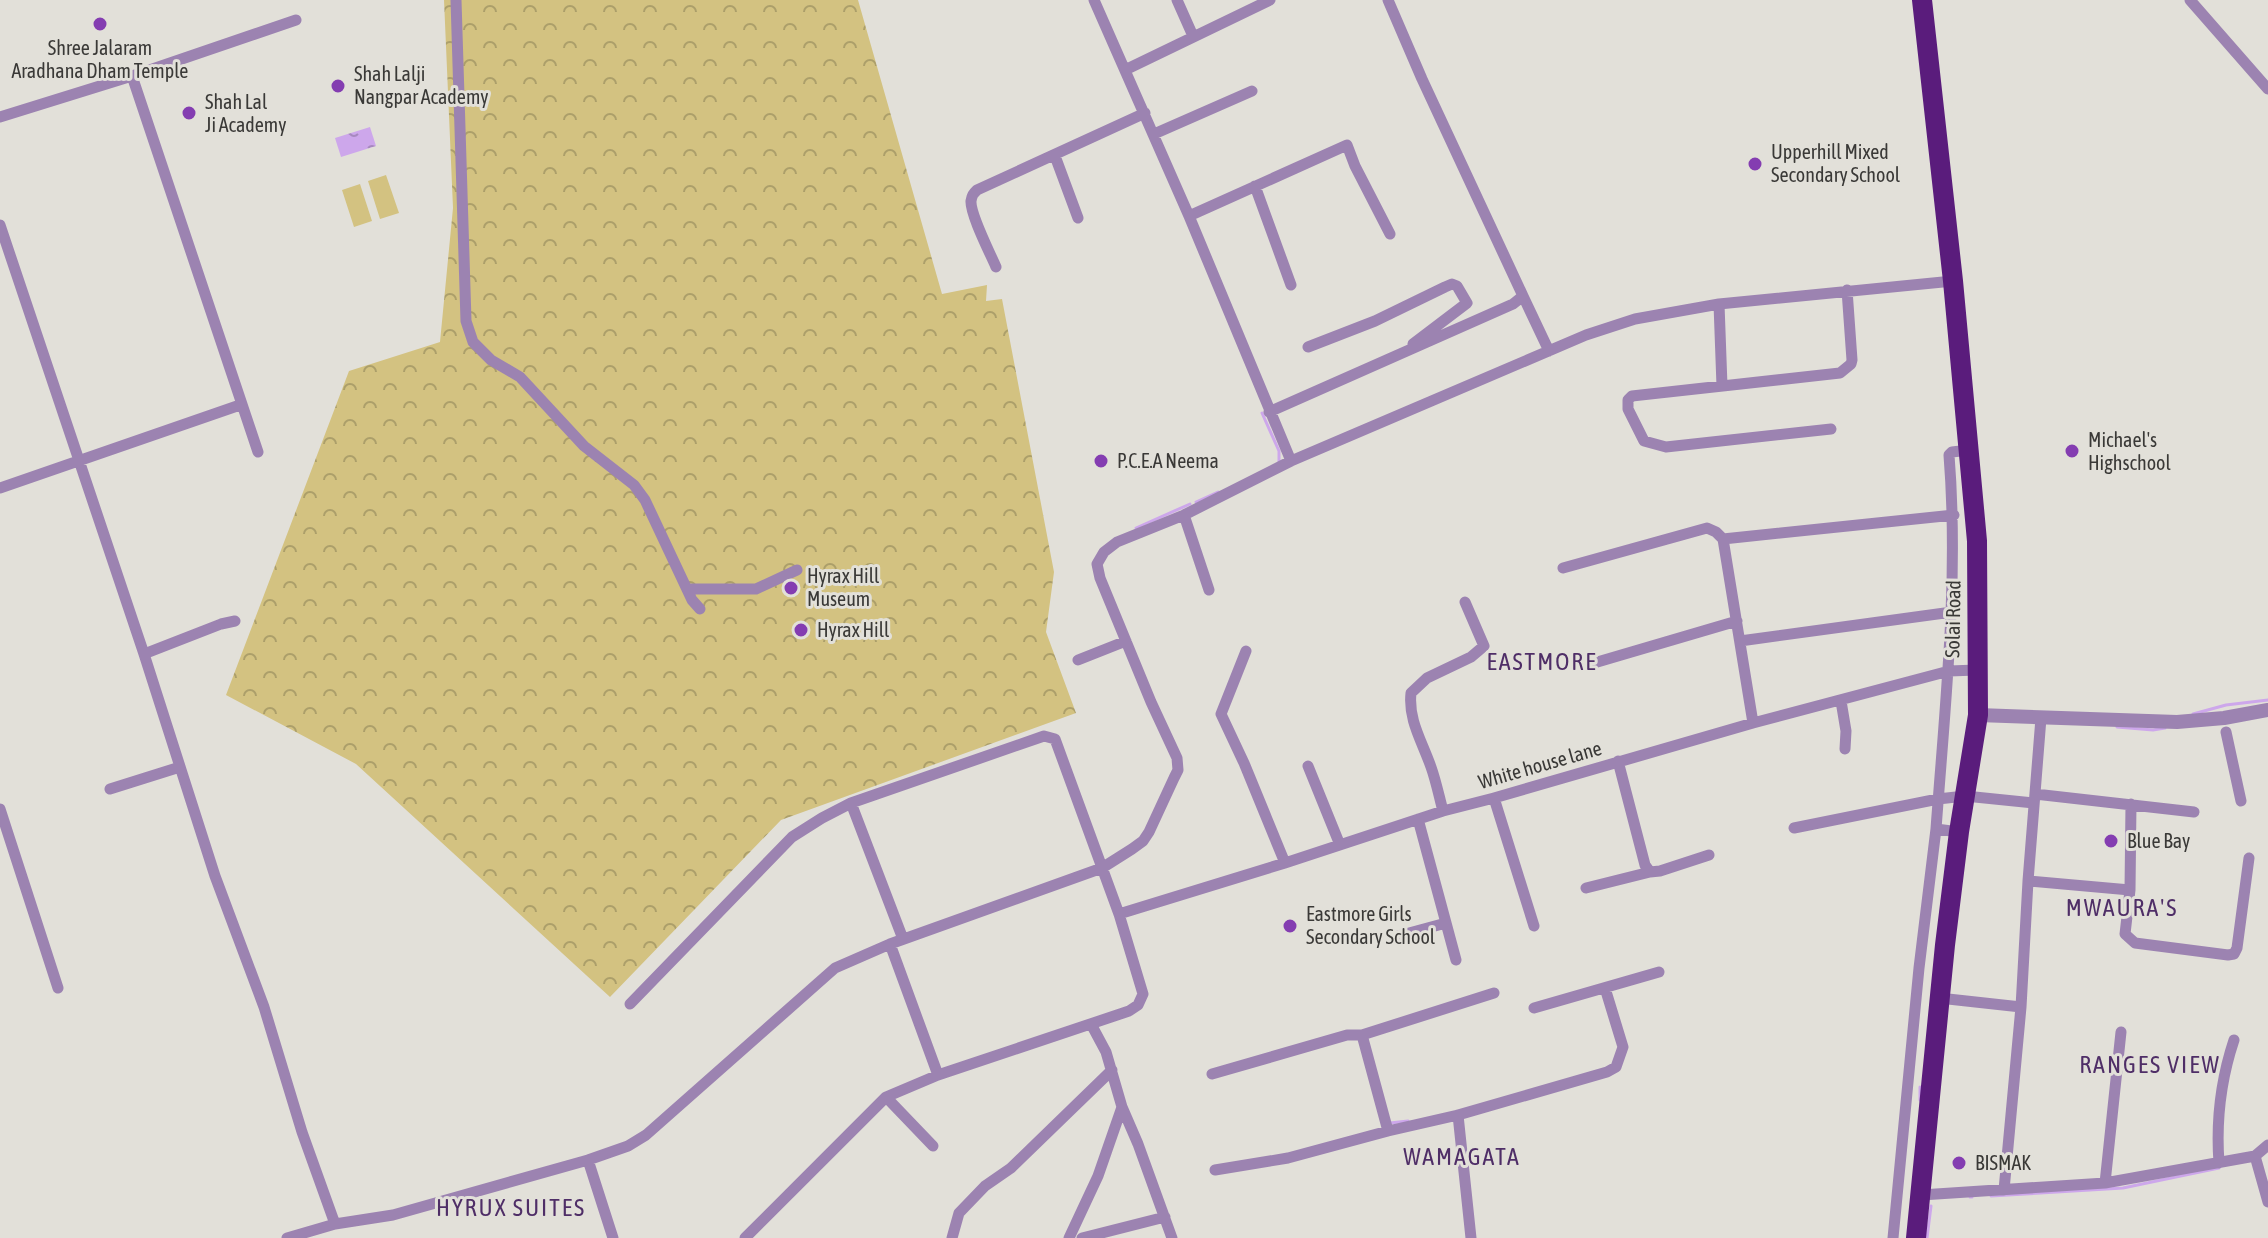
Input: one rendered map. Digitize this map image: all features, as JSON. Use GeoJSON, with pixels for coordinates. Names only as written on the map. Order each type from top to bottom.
{"type":"FeatureCollection","features":[{"type":"Feature","properties":{"kind":"highway","name":"Solai Road"},"geometry":{"type":"LineString","coordinates":[[1916,1238],[1939,998],[1959,832],[1978,715],[1977,541],[1953,281],[1922,0]]}},
{"type":"Feature","properties":{"kind":"street"},"geometry":{"type":"LineString","coordinates":[[456,0],[466,321],[473,342],[491,360],[520,377],[584,446],[634,485],[645,500],[687,589],[700,609]]}},
{"type":"Feature","properties":{"kind":"street"},"geometry":{"type":"LineString","coordinates":[[1094,0],[1154,134],[1291,461]]}},
{"type":"Feature","properties":{"kind":"street"},"geometry":{"type":"LineString","coordinates":[[1177,0],[1193,36]]}},
{"type":"Feature","properties":{"kind":"street"},"geometry":{"type":"LineString","coordinates":[[1125,70],[1257,3],[1270,0]]}},
{"type":"Feature","properties":{"kind":"street"},"geometry":{"type":"LineString","coordinates":[[1388,0],[1549,351]]}},
{"type":"Feature","properties":{"kind":"street"},"geometry":{"type":"LineString","coordinates":[[2190,0],[2268,89]]}},
{"type":"Feature","properties":{"kind":"street"},"geometry":{"type":"LineString","coordinates":[[0,117],[296,20]]}},
{"type":"Feature","properties":{"kind":"street"},"geometry":{"type":"LineString","coordinates":[[132,76],[258,452]]}},
{"type":"Feature","properties":{"kind":"street"},"geometry":{"type":"LineString","coordinates":[[1154,134],[1252,91]]}},
{"type":"Feature","properties":{"kind":"street"},"geometry":{"type":"LineString","coordinates":[[996,267],[973,213],[973,195],[986,185],[1145,113]]}},
{"type":"Feature","properties":{"kind":"street"},"geometry":{"type":"LineString","coordinates":[[1189,216],[1347,145],[1390,234]]}},
{"type":"Feature","properties":{"kind":"street"},"geometry":{"type":"LineString","coordinates":[[1055,156],[1078,218]]}},
{"type":"Feature","properties":{"kind":"street"},"geometry":{"type":"LineString","coordinates":[[1255,186],[1291,285]]}},
{"type":"Feature","properties":{"kind":"street"},"geometry":{"type":"LineString","coordinates":[[0,225],[215,876],[264,1007],[302,1132],[335,1224]]}},
{"type":"Feature","properties":{"kind":"street"},"geometry":{"type":"LineString","coordinates":[[287,1238],[316,1233],[335,1224],[393,1215],[628,1146],[646,1135],[835,968],[903,939],[1102,868],[1143,841],[1178,770],[1177,758],[1100,578],[1097,564],[1104,552],[1117,542],[1184,515],[1291,461],[1586,335],[1635,319],[1719,304],[1953,281]]}},
{"type":"Feature","properties":{"kind":"street"},"geometry":{"type":"LineString","coordinates":[[1308,347],[1375,321],[1452,284],[1457,286],[1467,303],[1393,359]]}},
{"type":"Feature","properties":{"kind":"street"},"geometry":{"type":"LineString","coordinates":[[1831,429],[1666,447],[1644,441],[1628,409],[1628,400],[1632,396],[1840,373],[1847,369],[1852,360],[1847,290]]}},
{"type":"Feature","properties":{"kind":"street"},"geometry":{"type":"LineString","coordinates":[[1269,412],[1393,359],[1513,304],[1523,296]]}},
{"type":"Feature","properties":{"kind":"street"},"geometry":{"type":"LineString","coordinates":[[1719,304],[1722,386]]}},
{"type":"Feature","properties":{"kind":"street"},"geometry":{"type":"LineString","coordinates":[[0,488],[240,405]]}},
{"type":"Feature","properties":{"kind":"street"},"geometry":{"type":"LineString","coordinates":[[1893,1238],[1936,829],[1949,671],[1954,515],[1949,455],[1969,450]]}},
{"type":"Feature","properties":{"kind":"street"},"geometry":{"type":"LineString","coordinates":[[1184,515],[1209,590]]}},
{"type":"Feature","properties":{"kind":"street"},"geometry":{"type":"LineString","coordinates":[[1723,539],[1954,515]]}},
{"type":"Feature","properties":{"kind":"street"},"geometry":{"type":"LineString","coordinates":[[1563,568],[1707,528],[1716,532],[1723,539],[1753,723]]}},
{"type":"Feature","properties":{"kind":"street"},"geometry":{"type":"LineString","coordinates":[[687,589],[756,589],[797,570]]}},
{"type":"Feature","properties":{"kind":"street"},"geometry":{"type":"LineString","coordinates":[[1443,811],[1431,766],[1409,708],[1411,693],[1427,678],[1471,657],[1484,646],[1465,602]]}},
{"type":"Feature","properties":{"kind":"street"},"geometry":{"type":"LineString","coordinates":[[1740,641],[1952,612]]}},
{"type":"Feature","properties":{"kind":"street"},"geometry":{"type":"LineString","coordinates":[[144,654],[235,621]]}},
{"type":"Feature","properties":{"kind":"street"},"geometry":{"type":"LineString","coordinates":[[1594,663],[1737,621]]}},
{"type":"Feature","properties":{"kind":"street"},"geometry":{"type":"LineString","coordinates":[[1078,660],[1126,641]]}},
{"type":"Feature","properties":{"kind":"street"},"geometry":{"type":"LineString","coordinates":[[1246,651],[1221,714],[1285,863]]}},
{"type":"Feature","properties":{"kind":"street","name":"White house lane"},"geometry":{"type":"LineString","coordinates":[[1119,914],[1443,811],[1618,761],[1949,671],[1977,670]]}},
{"type":"Feature","properties":{"kind":"street"},"geometry":{"type":"LineString","coordinates":[[1841,701],[1846,731],[1845,749]]}},
{"type":"Feature","properties":{"kind":"street"},"geometry":{"type":"LineString","coordinates":[[1978,715],[2177,722],[2268,710]]}},
{"type":"Feature","properties":{"kind":"street"},"geometry":{"type":"LineString","coordinates":[[2004,1190],[2021,1007],[2041,718]]}},
{"type":"Feature","properties":{"kind":"street"},"geometry":{"type":"LineString","coordinates":[[2226,732],[2241,801]]}},
{"type":"Feature","properties":{"kind":"street"},"geometry":{"type":"LineString","coordinates":[[630,1004],[792,837],[822,818],[851,803],[1044,736],[1055,739],[1119,914],[1143,994],[1138,1005],[1129,1011],[938,1075],[886,1097],[745,1238]]}},
{"type":"Feature","properties":{"kind":"street"},"geometry":{"type":"LineString","coordinates":[[1618,761],[1645,865],[1650,872]]}},
{"type":"Feature","properties":{"kind":"street"},"geometry":{"type":"LineString","coordinates":[[1308,766],[1340,845]]}},
{"type":"Feature","properties":{"kind":"street"},"geometry":{"type":"LineString","coordinates":[[110,789],[180,767]]}},
{"type":"Feature","properties":{"kind":"street"},"geometry":{"type":"LineString","coordinates":[[1794,828],[1965,796],[2131,804],[2194,812]]}},
{"type":"Feature","properties":{"kind":"street"},"geometry":{"type":"LineString","coordinates":[[1494,798],[1534,926]]}},
{"type":"Feature","properties":{"kind":"street"},"geometry":{"type":"LineString","coordinates":[[851,803],[903,939]]}},
{"type":"Feature","properties":{"kind":"street"},"geometry":{"type":"LineString","coordinates":[[2131,804],[2130,890],[2125,934],[2135,943],[2234,954],[2249,858]]}},
{"type":"Feature","properties":{"kind":"street"},"geometry":{"type":"LineString","coordinates":[[0,809],[58,988]]}},
{"type":"Feature","properties":{"kind":"street"},"geometry":{"type":"LineString","coordinates":[[1418,819],[1456,960]]}},
{"type":"Feature","properties":{"kind":"street"},"geometry":{"type":"LineString","coordinates":[[1936,829],[1959,832]]}},
{"type":"Feature","properties":{"kind":"street"},"geometry":{"type":"LineString","coordinates":[[1586,888],[1660,871],[1709,855]]}},
{"type":"Feature","properties":{"kind":"street"},"geometry":{"type":"LineString","coordinates":[[2028,881],[2130,890]]}},
{"type":"Feature","properties":{"kind":"street"},"geometry":{"type":"LineString","coordinates":[[1398,936],[1446,923]]}},
{"type":"Feature","properties":{"kind":"street"},"geometry":{"type":"LineString","coordinates":[[890,944],[938,1075]]}},
{"type":"Feature","properties":{"kind":"street"},"geometry":{"type":"LineString","coordinates":[[1534,1008],[1659,972]]}},
{"type":"Feature","properties":{"kind":"street"},"geometry":{"type":"LineString","coordinates":[[1215,1170],[1288,1158],[1458,1115],[1607,1072],[1616,1067],[1623,1047],[1605,988]]}},
{"type":"Feature","properties":{"kind":"street"},"geometry":{"type":"LineString","coordinates":[[1212,1074],[1347,1035],[1362,1035],[1494,993]]}},
{"type":"Feature","properties":{"kind":"street"},"geometry":{"type":"LineString","coordinates":[[1939,998],[2021,1007]]}},
{"type":"Feature","properties":{"kind":"street"},"geometry":{"type":"LineString","coordinates":[[1091,1024],[1106,1052],[1122,1107],[1172,1238]]}},
{"type":"Feature","properties":{"kind":"street"},"geometry":{"type":"LineString","coordinates":[[2105,1183],[2121,1032]]}},
{"type":"Feature","properties":{"kind":"street"},"geometry":{"type":"LineString","coordinates":[[1362,1035],[1388,1131]]}},
{"type":"Feature","properties":{"kind":"street"},"geometry":{"type":"LineString","coordinates":[[2219,1163],[2219,1115],[2225,1072],[2234,1040]]}},
{"type":"Feature","properties":{"kind":"street"},"geometry":{"type":"LineString","coordinates":[[952,1238],[959,1213],[985,1186],[1011,1168],[1112,1070]]}},
{"type":"Feature","properties":{"kind":"street"},"geometry":{"type":"LineString","coordinates":[[886,1097],[933,1146]]}},
{"type":"Feature","properties":{"kind":"street"},"geometry":{"type":"LineString","coordinates":[[1069,1238],[1098,1176],[1122,1107]]}},
{"type":"Feature","properties":{"kind":"street"},"geometry":{"type":"LineString","coordinates":[[1458,1115],[1471,1238]]}},
{"type":"Feature","properties":{"kind":"street"},"geometry":{"type":"LineString","coordinates":[[1921,1195],[2105,1183],[2255,1156],[2268,1145]]}},
{"type":"Feature","properties":{"kind":"street"},"geometry":{"type":"LineString","coordinates":[[2255,1156],[2268,1202]]}},
{"type":"Feature","properties":{"kind":"street"},"geometry":{"type":"LineString","coordinates":[[588,1160],[613,1238]]}},
{"type":"Feature","properties":{"kind":"street"},"geometry":{"type":"LineString","coordinates":[[1082,1238],[1165,1217]]}},
{"type":"Feature","properties":{"kind":"green space"},"geometry":{"type":"Polygon","coordinates":[[[444,0],[858,0],[942,294],[987,285],[986,301],[1002,299],[1054,572],[1046,632],[1076,713],[781,820],[610,997],[356,764],[226,695],[349,371],[440,342],[453,208],[444,0]]]}},
{"type":"Feature","properties":{"kind":"green space"},"geometry":{"type":"Polygon","coordinates":[[[386,175],[399,213],[380,219],[368,181],[386,175]]]}},
{"type":"Feature","properties":{"kind":"green space"},"geometry":{"type":"Polygon","coordinates":[[[360,184],[372,221],[354,227],[342,190],[360,184]]]}},
{"type":"Feature","properties":{"kind":"water"},"geometry":{"type":"Polygon","coordinates":[[[370,127],[376,146],[341,157],[335,138],[370,127]]]}},
{"type":"Feature","properties":{"kind":"waterway"},"geometry":{"type":"LineString","coordinates":[[1262,413],[1279,451],[1279,462]]}},
{"type":"Feature","properties":{"kind":"waterway"},"geometry":{"type":"LineString","coordinates":[[1196,502],[1218,492]]}},
{"type":"Feature","properties":{"kind":"waterway"},"geometry":{"type":"LineString","coordinates":[[1136,528],[1190,504]]}},
{"type":"Feature","properties":{"kind":"waterway"},"geometry":{"type":"LineString","coordinates":[[2193,714],[2226,705],[2268,700]]}},
{"type":"Feature","properties":{"kind":"waterway"},"geometry":{"type":"LineString","coordinates":[[2117,727],[2165,728]]}},
{"type":"Feature","properties":{"kind":"waterway"},"geometry":{"type":"LineString","coordinates":[[1920,1087],[1920,1100]]}},
{"type":"Feature","properties":{"kind":"waterway"},"geometry":{"type":"LineString","coordinates":[[1390,1123],[1408,1121]]}},
{"type":"Feature","properties":{"kind":"waterway"},"geometry":{"type":"LineString","coordinates":[[1991,1196],[2123,1188],[2219,1168]]}},
{"type":"Feature","properties":{"kind":"waterway"},"geometry":{"type":"LineString","coordinates":[[1927,1238],[1931,1206]]}},
{"type":"Feature","properties":{"kind":"place","name":"Shree Jalaram Aradhana Dham Temple"},"geometry":{"type":"Point","coordinates":[100,24]}},
{"type":"Feature","properties":{"kind":"place","name":"Shah Lalji Nangpar Academy"},"geometry":{"type":"Point","coordinates":[338,86]}},
{"type":"Feature","properties":{"kind":"place","name":"Shah Lal Ji Academy"},"geometry":{"type":"Point","coordinates":[189,113]}},
{"type":"Feature","properties":{"kind":"place","name":"Upperhill Mixed Secondary School"},"geometry":{"type":"Point","coordinates":[1755,164]}},
{"type":"Feature","properties":{"kind":"place","name":"Michael's Highschool"},"geometry":{"type":"Point","coordinates":[2072,451]}},
{"type":"Feature","properties":{"kind":"place","name":"P.C.E.A Neema"},"geometry":{"type":"Point","coordinates":[1101,461]}},
{"type":"Feature","properties":{"kind":"place","name":"Hyrax Hill Museum"},"geometry":{"type":"Point","coordinates":[791,588]}},
{"type":"Feature","properties":{"kind":"place","name":"Hyrax Hill"},"geometry":{"type":"Point","coordinates":[801,630]}},
{"type":"Feature","properties":{"kind":"place","name":"Blue Bay"},"geometry":{"type":"Point","coordinates":[2111,841]}},
{"type":"Feature","properties":{"kind":"place","name":"Eastmore Girls Secondary School"},"geometry":{"type":"Point","coordinates":[1290,926]}},
{"type":"Feature","properties":{"kind":"place","name":"BISMAK"},"geometry":{"type":"Point","coordinates":[1959,1163]}},
{"type":"Feature","properties":{"kind":"district","name":"EASTMORE"},"geometry":{"type":"Point","coordinates":[1542,662]}},
{"type":"Feature","properties":{"kind":"district","name":"MWAURA'S"},"geometry":{"type":"Point","coordinates":[2122,908]}},
{"type":"Feature","properties":{"kind":"district","name":"RANGES VIEW"},"geometry":{"type":"Point","coordinates":[2150,1065]}},
{"type":"Feature","properties":{"kind":"district","name":"WAMAGATA"},"geometry":{"type":"Point","coordinates":[1462,1157]}},
{"type":"Feature","properties":{"kind":"district","name":"HYRUX SUITES"},"geometry":{"type":"Point","coordinates":[511,1208]}}]}
